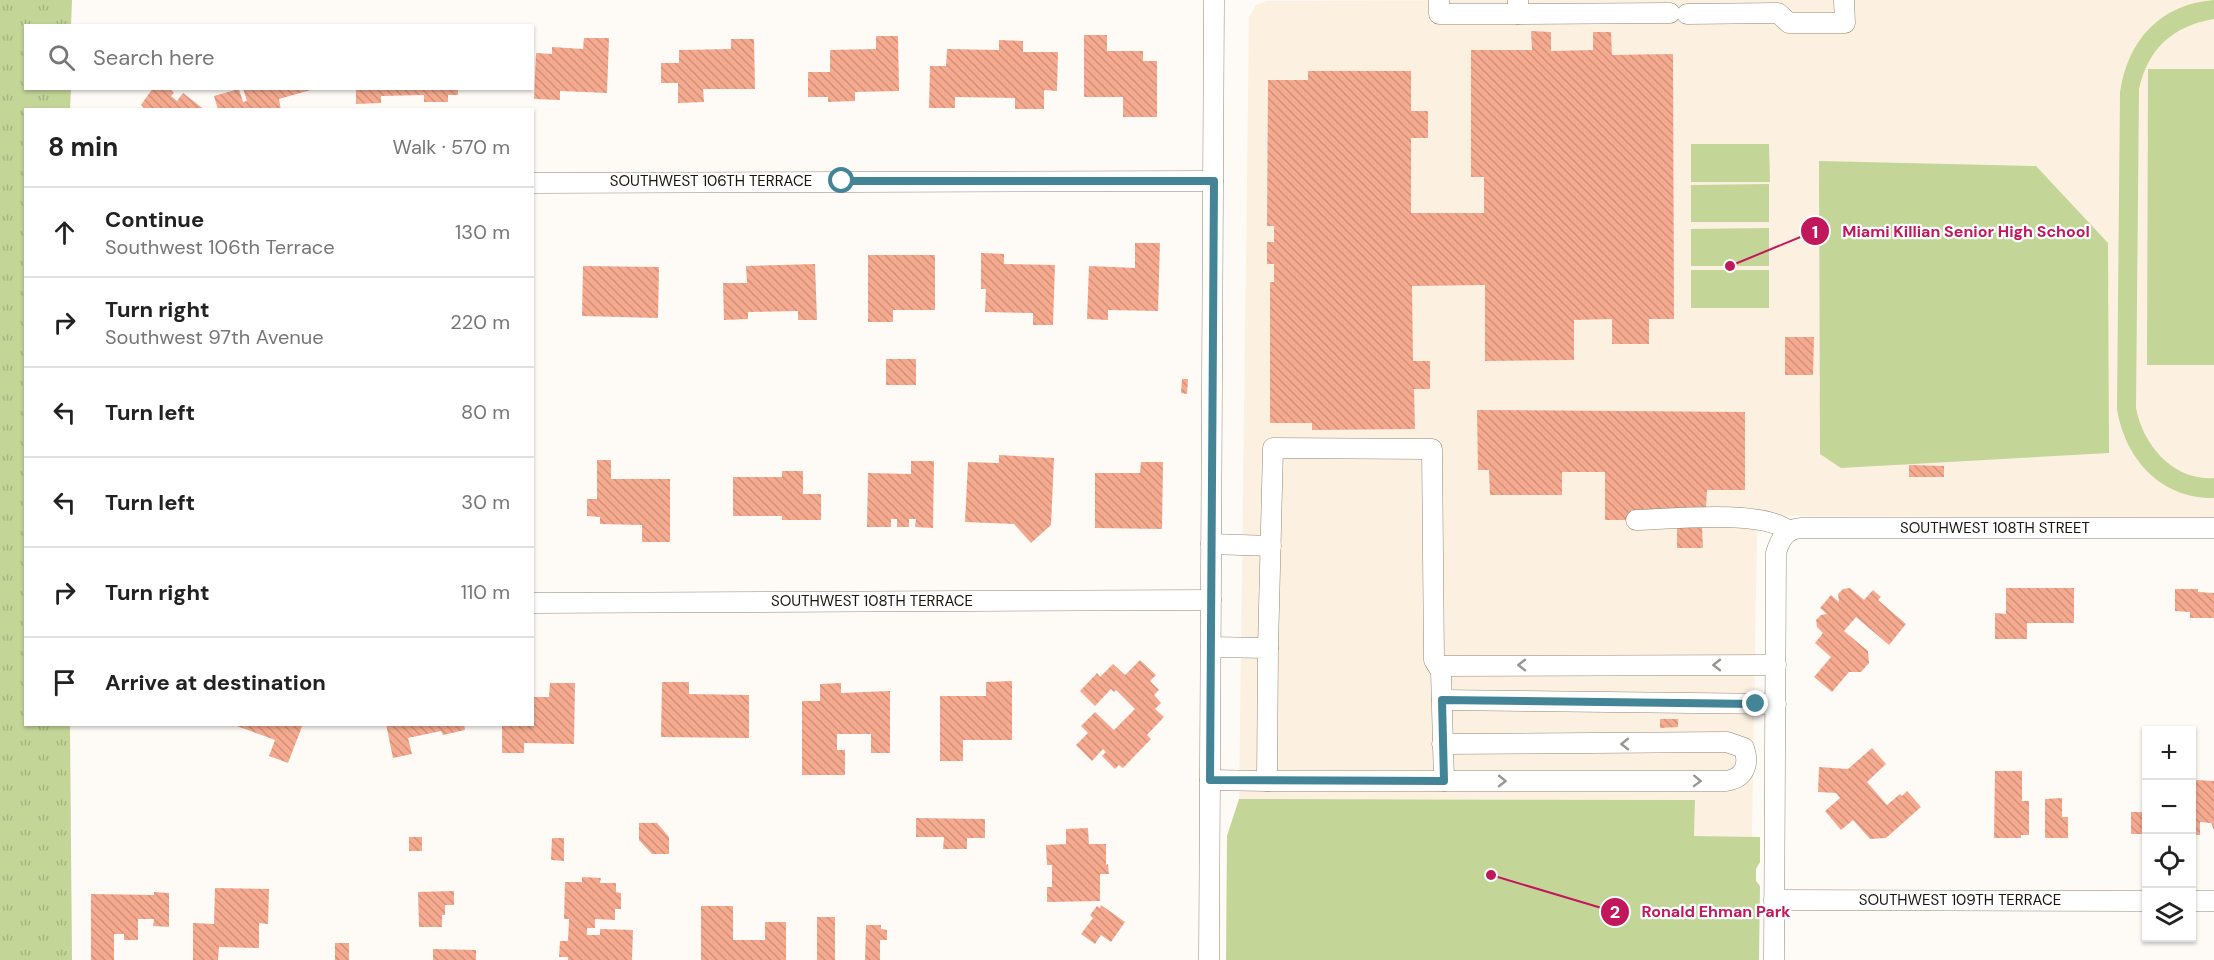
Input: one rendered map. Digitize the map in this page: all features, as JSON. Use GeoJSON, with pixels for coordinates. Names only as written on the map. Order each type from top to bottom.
{"type":"FeatureCollection","features":[{"type":"Feature","properties":{"kind":"street"},"geometry":{"type":"LineString","coordinates":[[1209,960],[1215,0]]}},
{"type":"Feature","properties":{"kind":"street"},"geometry":{"type":"LineString","coordinates":[[1439,0],[1439,14],[1518,7],[1678,13],[1779,13],[1789,23],[1845,23],[1844,0]]}},
{"type":"Feature","properties":{"kind":"street","name":"SOUTHWEST 106TH TERRACE"},"geometry":{"type":"LineString","coordinates":[[534,183],[1214,181]]}},
{"type":"Feature","properties":{"kind":"street"},"geometry":{"type":"LineString","coordinates":[[1267,782],[1273,448],[1432,449],[1434,660],[1441,671],[1444,781]]}},
{"type":"Feature","properties":{"kind":"street"},"geometry":{"type":"LineString","coordinates":[[1636,520],[1750,518],[1777,524],[1785,535],[1776,553],[1774,960]]}},
{"type":"Feature","properties":{"kind":"street","name":"SOUTHWEST 108TH STREET"},"geometry":{"type":"LineString","coordinates":[[1785,535],[1801,528],[2214,528]]}},
{"type":"Feature","properties":{"kind":"street"},"geometry":{"type":"LineString","coordinates":[[1211,544],[1271,546]]}},
{"type":"Feature","properties":{"kind":"street","name":"SOUTHWEST 108TH TERRACE"},"geometry":{"type":"LineString","coordinates":[[534,603],[1211,600]]}},
{"type":"Feature","properties":{"kind":"street"},"geometry":{"type":"LineString","coordinates":[[1210,647],[1268,648]]}},
{"type":"Feature","properties":{"kind":"street"},"geometry":{"type":"LineString","coordinates":[[1438,666],[1776,665]]}},
{"type":"Feature","properties":{"kind":"street"},"geometry":{"type":"LineString","coordinates":[[1442,700],[1776,704]]}},
{"type":"Feature","properties":{"kind":"street"},"geometry":{"type":"LineString","coordinates":[[1210,780],[1725,782],[1741,776],[1747,761],[1744,748],[1727,742],[1442,744]]}},
{"type":"Feature","properties":{"kind":"street","name":"SOUTHWEST 109TH TERRACE"},"geometry":{"type":"LineString","coordinates":[[1774,900],[2142,901]]}},
{"type":"Feature","properties":{"kind":"street"},"geometry":{"type":"LineString","coordinates":[[2196,901],[2214,901]]}},
{"type":"Feature","properties":{"kind":"shaded area"},"geometry":{"type":"Polygon","coordinates":[[[2214,0],[2214,518],[1775,516],[1762,520],[1757,534],[1752,837],[1694,836],[1695,800],[1239,799],[1249,17],[1256,5],[1267,1],[2214,0]]]}},
{"type":"Feature","properties":{"kind":"green space"},"geometry":{"type":"Polygon","coordinates":[[[0,0],[72,0],[71,24],[24,24],[24,90],[71,90],[70,108],[24,108],[24,726],[70,726],[72,960],[0,960],[0,0]]]}},
{"type":"Feature","properties":{"kind":"green space"},"geometry":{"type":"Polygon","coordinates":[[[2214,0],[2214,19],[2186,27],[2164,41],[2149,62],[2139,89],[2136,408],[2145,435],[2162,458],[2186,474],[2214,478],[2214,498],[2195,497],[2178,492],[2149,473],[2128,444],[2117,409],[2120,93],[2124,74],[2139,42],[2149,28],[2162,17],[2195,3],[2214,0]]]}},
{"type":"Feature","properties":{"kind":"green space"},"geometry":{"type":"Polygon","coordinates":[[[2148,69],[2214,69],[2214,365],[2147,365],[2148,69]]]}},
{"type":"Feature","properties":{"kind":"green space"},"geometry":{"type":"Polygon","coordinates":[[[1691,144],[1769,144],[1770,182],[1691,182],[1691,144]]]}},
{"type":"Feature","properties":{"kind":"green space"},"geometry":{"type":"Polygon","coordinates":[[[1819,161],[2036,166],[2108,243],[2109,453],[1841,468],[1820,454],[1819,161]]]}},
{"type":"Feature","properties":{"kind":"green space"},"geometry":{"type":"Polygon","coordinates":[[[1769,184],[1769,222],[1691,222],[1691,185],[1769,184]]]}},
{"type":"Feature","properties":{"kind":"green space"},"geometry":{"type":"Polygon","coordinates":[[[1769,228],[1769,266],[1691,266],[1691,229],[1769,228]]]}},
{"type":"Feature","properties":{"kind":"green space"},"geometry":{"type":"Polygon","coordinates":[[[1691,270],[1769,270],[1769,308],[1691,308],[1691,270]]]}},
{"type":"Feature","properties":{"kind":"green space"},"geometry":{"type":"Polygon","coordinates":[[[1239,799],[1695,800],[1694,836],[1760,837],[1760,862],[1756,869],[1756,881],[1760,886],[1759,960],[1226,960],[1227,836],[1239,799]]]}},
{"type":"Feature","properties":{"kind":"building"},"geometry":{"type":"Polygon","coordinates":[[[1531,31],[1551,32],[1551,51],[1593,50],[1593,32],[1611,32],[1612,55],[1673,54],[1674,319],[1649,319],[1649,344],[1612,344],[1612,319],[1574,320],[1574,360],[1485,361],[1485,285],[1412,286],[1413,361],[1430,361],[1430,389],[1414,389],[1415,429],[1312,430],[1312,423],[1270,423],[1270,282],[1274,282],[1274,264],[1267,264],[1267,242],[1274,242],[1274,226],[1267,226],[1268,80],[1308,80],[1308,71],[1411,71],[1411,111],[1428,111],[1428,138],[1411,138],[1411,213],[1484,213],[1484,177],[1471,177],[1471,50],[1532,50],[1531,31]]]}},
{"type":"Feature","properties":{"kind":"building"},"geometry":{"type":"Polygon","coordinates":[[[1084,35],[1107,35],[1107,51],[1143,51],[1143,61],[1157,61],[1157,117],[1123,117],[1123,97],[1084,97],[1084,35]]]}},
{"type":"Feature","properties":{"kind":"building"},"geometry":{"type":"Polygon","coordinates":[[[876,36],[898,36],[899,91],[855,92],[855,101],[828,102],[828,97],[808,97],[808,72],[830,72],[830,50],[876,49],[876,36]]]}},
{"type":"Feature","properties":{"kind":"building"},"geometry":{"type":"Polygon","coordinates":[[[584,38],[609,38],[607,93],[560,91],[560,100],[534,99],[536,53],[552,54],[552,47],[583,49],[584,38]]]}},
{"type":"Feature","properties":{"kind":"building"},"geometry":{"type":"Polygon","coordinates":[[[731,39],[754,39],[755,89],[703,89],[704,102],[678,103],[678,83],[661,83],[661,63],[679,63],[679,50],[731,49],[731,39]]]}},
{"type":"Feature","properties":{"kind":"building"},"geometry":{"type":"Polygon","coordinates":[[[999,40],[1023,41],[1023,52],[1058,52],[1057,91],[1044,90],[1044,109],[1015,109],[1015,98],[955,97],[955,108],[929,108],[930,66],[946,66],[947,49],[999,50],[999,40]]]}},
{"type":"Feature","properties":{"kind":"building"},"geometry":{"type":"Polygon","coordinates":[[[152,90],[171,90],[174,93],[171,96],[177,101],[183,93],[202,108],[144,108],[141,105],[152,90]]]}},
{"type":"Feature","properties":{"kind":"building"},"geometry":{"type":"Polygon","coordinates":[[[239,90],[243,102],[247,101],[244,90],[310,90],[279,99],[281,108],[217,108],[214,96],[239,90]]]}},
{"type":"Feature","properties":{"kind":"building"},"geometry":{"type":"Polygon","coordinates":[[[356,90],[458,90],[458,95],[448,95],[448,102],[424,102],[424,95],[381,96],[381,103],[356,104],[356,90]]]}},
{"type":"Feature","properties":{"kind":"building"},"geometry":{"type":"Polygon","coordinates":[[[1135,243],[1160,243],[1158,311],[1108,310],[1108,320],[1087,319],[1089,266],[1135,268],[1135,243]]]}},
{"type":"Feature","properties":{"kind":"building"},"geometry":{"type":"Polygon","coordinates":[[[981,253],[1004,254],[1004,264],[1055,265],[1053,325],[1033,325],[1033,313],[985,312],[986,289],[981,289],[981,253]]]}},
{"type":"Feature","properties":{"kind":"building"},"geometry":{"type":"Polygon","coordinates":[[[868,255],[935,255],[935,310],[893,310],[893,322],[868,322],[868,255]]]}},
{"type":"Feature","properties":{"kind":"building"},"geometry":{"type":"Polygon","coordinates":[[[815,264],[817,320],[798,320],[798,311],[748,312],[748,319],[724,320],[723,283],[747,283],[746,266],[815,264]]]}},
{"type":"Feature","properties":{"kind":"building"},"geometry":{"type":"Polygon","coordinates":[[[583,266],[659,267],[658,318],[582,316],[583,266]]]}},
{"type":"Feature","properties":{"kind":"building"},"geometry":{"type":"Polygon","coordinates":[[[1785,337],[1814,337],[1813,375],[1785,375],[1785,337]]]}},
{"type":"Feature","properties":{"kind":"building"},"geometry":{"type":"Polygon","coordinates":[[[886,359],[916,359],[916,385],[886,385],[886,359]]]}},
{"type":"Feature","properties":{"kind":"building"},"geometry":{"type":"Polygon","coordinates":[[[1182,379],[1188,379],[1187,394],[1181,393],[1182,379]]]}},
{"type":"Feature","properties":{"kind":"building"},"geometry":{"type":"Polygon","coordinates":[[[1477,410],[1745,412],[1745,490],[1707,490],[1706,509],[1631,510],[1632,520],[1605,520],[1605,472],[1562,472],[1562,495],[1490,495],[1489,470],[1478,470],[1477,410]]]}},
{"type":"Feature","properties":{"kind":"building"},"geometry":{"type":"Polygon","coordinates":[[[999,455],[1054,458],[1051,525],[1031,543],[1014,524],[965,522],[968,462],[999,463],[999,455]]]}},
{"type":"Feature","properties":{"kind":"building"},"geometry":{"type":"Polygon","coordinates":[[[597,460],[611,460],[611,479],[670,479],[670,542],[642,542],[642,525],[600,524],[600,517],[587,516],[587,499],[597,499],[597,460]]]}},
{"type":"Feature","properties":{"kind":"building"},"geometry":{"type":"Polygon","coordinates":[[[911,461],[934,461],[933,528],[915,527],[916,519],[909,519],[909,527],[897,527],[897,519],[891,519],[891,527],[867,527],[868,473],[911,474],[911,461]]]}},
{"type":"Feature","properties":{"kind":"building"},"geometry":{"type":"Polygon","coordinates":[[[1141,462],[1163,462],[1162,529],[1095,528],[1095,473],[1140,473],[1141,462]]]}},
{"type":"Feature","properties":{"kind":"building"},"geometry":{"type":"Polygon","coordinates":[[[1909,465],[1944,466],[1944,477],[1909,477],[1909,465]]]}},
{"type":"Feature","properties":{"kind":"building"},"geometry":{"type":"Polygon","coordinates":[[[782,471],[803,471],[803,494],[821,494],[821,520],[782,520],[782,516],[733,516],[733,477],[782,477],[782,471]]]}},
{"type":"Feature","properties":{"kind":"building"},"geometry":{"type":"Polygon","coordinates":[[[1677,527],[1702,527],[1703,548],[1677,548],[1677,527]]]}},
{"type":"Feature","properties":{"kind":"building"},"geometry":{"type":"Polygon","coordinates":[[[1850,588],[1864,600],[1873,590],[1881,597],[1878,600],[1906,624],[1889,645],[1856,617],[1844,631],[1868,651],[1869,663],[1861,672],[1849,672],[1832,692],[1814,677],[1831,657],[1815,643],[1823,633],[1817,627],[1816,620],[1821,615],[1827,614],[1820,608],[1831,595],[1839,602],[1838,594],[1843,589],[1850,588]]]}},
{"type":"Feature","properties":{"kind":"building"},"geometry":{"type":"Polygon","coordinates":[[[2006,588],[2074,588],[2074,623],[2027,623],[2027,639],[1995,639],[1995,613],[2006,614],[2006,588]]]}},
{"type":"Feature","properties":{"kind":"building"},"geometry":{"type":"Polygon","coordinates":[[[2175,589],[2198,589],[2198,592],[2214,593],[2214,618],[2190,618],[2190,612],[2175,611],[2175,589]]]}},
{"type":"Feature","properties":{"kind":"building"},"geometry":{"type":"Polygon","coordinates":[[[1140,660],[1156,675],[1150,681],[1159,690],[1154,695],[1161,703],[1155,709],[1164,717],[1147,735],[1151,739],[1123,768],[1119,765],[1115,769],[1102,756],[1106,752],[1103,749],[1092,761],[1076,745],[1088,733],[1081,726],[1095,712],[1114,730],[1135,709],[1116,690],[1114,692],[1111,689],[1095,706],[1080,691],[1097,673],[1100,677],[1113,664],[1125,675],[1140,660]]]}},
{"type":"Feature","properties":{"kind":"building"},"geometry":{"type":"Polygon","coordinates":[[[1012,681],[1012,740],[963,740],[963,761],[940,761],[940,696],[986,696],[986,682],[1012,681]]]}},
{"type":"Feature","properties":{"kind":"building"},"geometry":{"type":"Polygon","coordinates":[[[662,682],[689,682],[689,694],[749,695],[749,738],[661,737],[662,682]]]}},
{"type":"Feature","properties":{"kind":"building"},"geometry":{"type":"Polygon","coordinates":[[[550,683],[575,683],[574,744],[524,743],[524,753],[502,753],[502,726],[534,726],[534,697],[549,697],[550,683]]]}},
{"type":"Feature","properties":{"kind":"building"},"geometry":{"type":"Polygon","coordinates":[[[841,683],[841,693],[890,691],[890,753],[871,753],[871,734],[837,734],[837,750],[845,750],[845,775],[802,775],[802,701],[820,701],[820,684],[841,683]]]}},
{"type":"Feature","properties":{"kind":"building"},"geometry":{"type":"Polygon","coordinates":[[[1660,719],[1678,719],[1678,727],[1660,728],[1660,719]]]}},
{"type":"Feature","properties":{"kind":"building"},"geometry":{"type":"Polygon","coordinates":[[[237,726],[302,726],[288,763],[269,756],[275,740],[237,726]]]}},
{"type":"Feature","properties":{"kind":"building"},"geometry":{"type":"Polygon","coordinates":[[[386,726],[464,726],[465,730],[443,735],[441,731],[408,738],[412,754],[393,758],[386,726]]]}},
{"type":"Feature","properties":{"kind":"building"},"geometry":{"type":"Polygon","coordinates":[[[1872,748],[1886,764],[1867,782],[1887,805],[1907,791],[1921,807],[1886,838],[1870,839],[1853,820],[1841,830],[1825,811],[1840,798],[1836,793],[1818,792],[1819,767],[1848,769],[1872,748]]]}},
{"type":"Feature","properties":{"kind":"building"},"geometry":{"type":"Polygon","coordinates":[[[1995,771],[2022,771],[2022,801],[2029,801],[2029,835],[2021,835],[2021,838],[1994,838],[1995,771]]]}},
{"type":"Feature","properties":{"kind":"building"},"geometry":{"type":"Polygon","coordinates":[[[2196,780],[2214,781],[2214,830],[2211,823],[2200,822],[2200,835],[2196,835],[2196,780]]]}},
{"type":"Feature","properties":{"kind":"building"},"geometry":{"type":"Polygon","coordinates":[[[2062,798],[2062,817],[2068,817],[2068,838],[2045,838],[2045,799],[2062,798]]]}},
{"type":"Feature","properties":{"kind":"building"},"geometry":{"type":"Polygon","coordinates":[[[2131,812],[2142,812],[2142,834],[2131,834],[2131,812]]]}},
{"type":"Feature","properties":{"kind":"building"},"geometry":{"type":"Polygon","coordinates":[[[916,818],[985,819],[985,838],[967,838],[967,849],[943,849],[944,837],[916,837],[916,818]]]}},
{"type":"Feature","properties":{"kind":"building"},"geometry":{"type":"Polygon","coordinates":[[[639,823],[657,823],[669,837],[669,854],[652,854],[639,840],[639,823]]]}},
{"type":"Feature","properties":{"kind":"building"},"geometry":{"type":"Polygon","coordinates":[[[1088,828],[1089,844],[1106,844],[1106,865],[1108,864],[1109,874],[1100,874],[1100,901],[1047,902],[1047,887],[1052,887],[1052,865],[1047,865],[1046,845],[1066,844],[1066,829],[1088,828]]]}},
{"type":"Feature","properties":{"kind":"building"},"geometry":{"type":"Polygon","coordinates":[[[409,837],[422,837],[422,851],[409,851],[409,837]]]}},
{"type":"Feature","properties":{"kind":"building"},"geometry":{"type":"Polygon","coordinates":[[[552,838],[564,838],[564,861],[551,860],[552,838]]]}},
{"type":"Feature","properties":{"kind":"building"},"geometry":{"type":"Polygon","coordinates":[[[582,877],[601,878],[600,883],[616,883],[616,892],[621,893],[621,909],[615,909],[615,920],[595,919],[595,928],[587,928],[587,935],[600,935],[600,929],[633,930],[632,960],[568,960],[568,957],[559,957],[560,941],[568,941],[569,919],[564,919],[565,882],[582,882],[582,877]]]}},
{"type":"Feature","properties":{"kind":"building"},"geometry":{"type":"Polygon","coordinates":[[[215,888],[269,889],[268,924],[259,923],[259,948],[219,947],[218,960],[193,960],[193,923],[214,924],[215,888]]]}},
{"type":"Feature","properties":{"kind":"building"},"geometry":{"type":"Polygon","coordinates":[[[454,891],[454,905],[445,905],[442,927],[419,927],[418,892],[454,891]]]}},
{"type":"Feature","properties":{"kind":"building"},"geometry":{"type":"Polygon","coordinates":[[[154,892],[169,893],[169,927],[153,926],[154,919],[138,919],[138,940],[124,940],[124,934],[114,934],[114,960],[91,960],[91,894],[154,895],[154,892]]]}},
{"type":"Feature","properties":{"kind":"building"},"geometry":{"type":"Polygon","coordinates":[[[1101,905],[1125,922],[1111,942],[1101,935],[1095,944],[1081,934],[1093,918],[1090,915],[1097,906],[1100,908],[1101,905]]]}},
{"type":"Feature","properties":{"kind":"building"},"geometry":{"type":"Polygon","coordinates":[[[701,906],[733,906],[733,940],[765,940],[765,922],[786,922],[786,960],[701,960],[701,906]]]}},
{"type":"Feature","properties":{"kind":"building"},"geometry":{"type":"Polygon","coordinates":[[[817,917],[835,917],[835,960],[817,960],[817,917]]]}},
{"type":"Feature","properties":{"kind":"building"},"geometry":{"type":"Polygon","coordinates":[[[866,925],[881,925],[881,929],[887,930],[887,940],[880,940],[880,960],[865,960],[866,925]]]}},
{"type":"Feature","properties":{"kind":"building"},"geometry":{"type":"Polygon","coordinates":[[[335,943],[349,943],[349,960],[335,960],[335,943]]]}},
{"type":"Feature","properties":{"kind":"building"},"geometry":{"type":"Polygon","coordinates":[[[433,949],[476,950],[476,960],[433,960],[433,949]]]}},
{"type":"Feature","properties":{"kind":"place","name":"Miami Killian Senior High School"},"geometry":{"type":"Point","coordinates":[1730,266]}},
{"type":"Feature","properties":{"kind":"place","name":"Ronald Ehman Park"},"geometry":{"type":"Point","coordinates":[1491,875]}},
{"type":"Feature","properties":{"kind":"route"},"geometry":{"type":"LineString","coordinates":[[842,181],[1214,181],[1210,780],[1444,781],[1442,700],[1756,704]]}}]}
